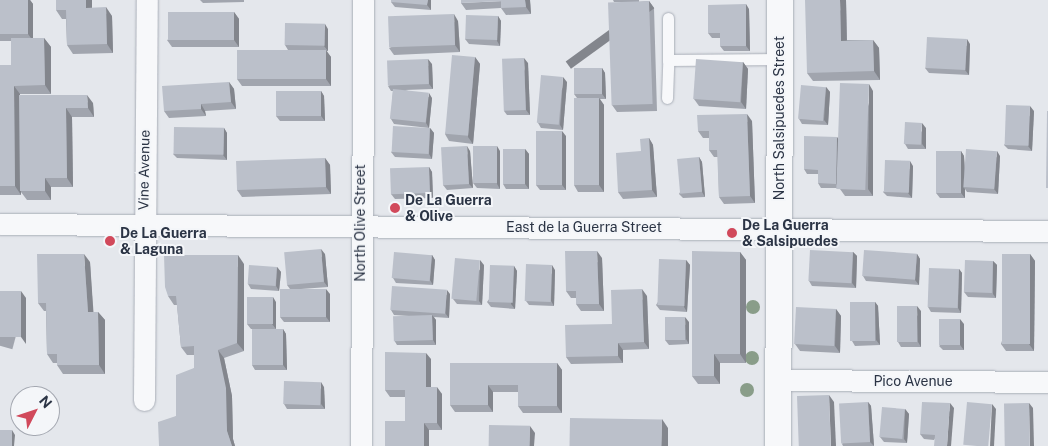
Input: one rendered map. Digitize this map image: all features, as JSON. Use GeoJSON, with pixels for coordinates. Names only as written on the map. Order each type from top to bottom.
{"type":"FeatureCollection","features":[{"type":"Feature","properties":{"kind":"street","name":"Vine Avenue"},"geometry":{"type":"LineString","coordinates":[[144,400],[147,0]]}},
{"type":"Feature","properties":{"kind":"street","name":"North Olive Street"},"geometry":{"type":"LineString","coordinates":[[361,446],[359,225],[363,0]]}},
{"type":"Feature","properties":{"kind":"street","name":"North Salsipuedes Street"},"geometry":{"type":"LineString","coordinates":[[778,446],[780,0]]}},
{"type":"Feature","properties":{"kind":"street","name":"East de la Guerra Street"},"geometry":{"type":"LineString","coordinates":[[0,224],[1048,230]]}},
{"type":"Feature","properties":{"kind":"street","name":"Pico Avenue"},"geometry":{"type":"LineString","coordinates":[[778,380],[1048,382]]}},
{"type":"Feature","properties":{"kind":"lane"},"geometry":{"type":"LineString","coordinates":[[667,98],[668,18]]}},
{"type":"Feature","properties":{"kind":"lane"},"geometry":{"type":"LineString","coordinates":[[668,60],[780,59]]}},
{"type":"Feature","properties":{"kind":"building"},"geometry":{"type":"Polygon","coordinates":[[[0,0],[28,0],[28,34],[0,34],[0,0]]]}},
{"type":"Feature","properties":{"kind":"building"},"geometry":{"type":"Polygon","coordinates":[[[56,0],[86,0],[86,8],[106,7],[107,44],[67,45],[66,10],[56,10],[56,0]]]}},
{"type":"Feature","properties":{"kind":"building"},"geometry":{"type":"Polygon","coordinates":[[[391,0],[428,0],[427,5],[391,2],[391,0]]]}},
{"type":"Feature","properties":{"kind":"building"},"geometry":{"type":"Polygon","coordinates":[[[461,0],[525,0],[526,7],[501,8],[501,1],[461,3],[461,0]]]}},
{"type":"Feature","properties":{"kind":"building"},"geometry":{"type":"Polygon","coordinates":[[[805,0],[840,0],[841,41],[873,40],[874,71],[807,73],[805,0]]]}},
{"type":"Feature","properties":{"kind":"building"},"geometry":{"type":"Polygon","coordinates":[[[649,1],[653,104],[612,105],[608,2],[649,1]]]}},
{"type":"Feature","properties":{"kind":"building"},"geometry":{"type":"Polygon","coordinates":[[[746,4],[746,46],[720,46],[720,33],[708,33],[708,5],[746,4]]]}},
{"type":"Feature","properties":{"kind":"building"},"geometry":{"type":"Polygon","coordinates":[[[168,12],[234,12],[234,40],[168,40],[168,12]]]}},
{"type":"Feature","properties":{"kind":"building"},"geometry":{"type":"Polygon","coordinates":[[[454,14],[455,45],[389,47],[388,16],[454,14]]]}},
{"type":"Feature","properties":{"kind":"building"},"geometry":{"type":"Polygon","coordinates":[[[466,15],[498,16],[497,40],[465,39],[466,15]]]}},
{"type":"Feature","properties":{"kind":"building"},"geometry":{"type":"Polygon","coordinates":[[[285,23],[325,24],[325,46],[285,45],[285,23]]]}},
{"type":"Feature","properties":{"kind":"building"},"geometry":{"type":"Polygon","coordinates":[[[927,37],[967,39],[965,70],[925,68],[927,37]]]}},
{"type":"Feature","properties":{"kind":"building"},"geometry":{"type":"Polygon","coordinates":[[[11,38],[44,38],[45,85],[14,86],[15,186],[0,186],[0,65],[11,65],[11,38]]]}},
{"type":"Feature","properties":{"kind":"building"},"geometry":{"type":"Polygon","coordinates":[[[237,50],[326,50],[326,79],[237,79],[237,50]]]}},
{"type":"Feature","properties":{"kind":"building"},"geometry":{"type":"Polygon","coordinates":[[[452,55],[475,57],[468,136],[445,134],[452,55]]]}},
{"type":"Feature","properties":{"kind":"building"},"geometry":{"type":"Polygon","coordinates":[[[524,58],[526,110],[504,111],[502,59],[524,58]]]}},
{"type":"Feature","properties":{"kind":"building"},"geometry":{"type":"Polygon","coordinates":[[[428,59],[429,84],[388,85],[387,60],[428,59]]]}},
{"type":"Feature","properties":{"kind":"building"},"geometry":{"type":"Polygon","coordinates":[[[696,59],[743,62],[740,102],[693,99],[696,59]]]}},
{"type":"Feature","properties":{"kind":"building"},"geometry":{"type":"Polygon","coordinates":[[[574,68],[602,68],[602,94],[574,94],[574,68]]]}},
{"type":"Feature","properties":{"kind":"building"},"geometry":{"type":"Polygon","coordinates":[[[541,75],[563,77],[559,125],[537,123],[541,75]]]}},
{"type":"Feature","properties":{"kind":"building"},"geometry":{"type":"Polygon","coordinates":[[[229,82],[231,102],[201,104],[201,109],[164,111],[162,86],[229,82]]]}},
{"type":"Feature","properties":{"kind":"building"},"geometry":{"type":"Polygon","coordinates":[[[840,83],[869,84],[865,190],[836,189],[840,83]]]}},
{"type":"Feature","properties":{"kind":"building"},"geometry":{"type":"Polygon","coordinates":[[[801,85],[826,87],[823,121],[798,119],[801,85]]]}},
{"type":"Feature","properties":{"kind":"building"},"geometry":{"type":"Polygon","coordinates":[[[393,89],[429,93],[426,123],[390,119],[393,89]]]}},
{"type":"Feature","properties":{"kind":"building"},"geometry":{"type":"Polygon","coordinates":[[[276,91],[321,91],[321,116],[276,116],[276,91]]]}},
{"type":"Feature","properties":{"kind":"building"},"geometry":{"type":"Polygon","coordinates":[[[19,95],[87,95],[88,108],[66,108],[67,178],[45,178],[45,191],[20,191],[19,95]]]}},
{"type":"Feature","properties":{"kind":"building"},"geometry":{"type":"Polygon","coordinates":[[[574,98],[599,98],[599,185],[574,185],[574,98]]]}},
{"type":"Feature","properties":{"kind":"building"},"geometry":{"type":"Polygon","coordinates":[[[1006,105],[1030,106],[1029,146],[1005,145],[1006,105]]]}},
{"type":"Feature","properties":{"kind":"building"},"geometry":{"type":"Polygon","coordinates":[[[1047,111],[1048,188],[1046,188],[1047,111]]]}},
{"type":"Feature","properties":{"kind":"building"},"geometry":{"type":"Polygon","coordinates":[[[747,114],[750,196],[719,197],[717,150],[709,150],[709,131],[698,131],[697,115],[747,114]]]}},
{"type":"Feature","properties":{"kind":"building"},"geometry":{"type":"Polygon","coordinates":[[[905,122],[922,123],[921,145],[904,144],[905,122]]]}},
{"type":"Feature","properties":{"kind":"building"},"geometry":{"type":"Polygon","coordinates":[[[393,126],[430,128],[429,154],[392,152],[393,126]]]}},
{"type":"Feature","properties":{"kind":"building"},"geometry":{"type":"Polygon","coordinates":[[[174,127],[224,128],[224,155],[174,154],[174,127]]]}},
{"type":"Feature","properties":{"kind":"building"},"geometry":{"type":"Polygon","coordinates":[[[536,131],[562,131],[562,185],[536,185],[536,131]]]}},
{"type":"Feature","properties":{"kind":"building"},"geometry":{"type":"Polygon","coordinates":[[[804,136],[837,137],[836,184],[818,183],[818,170],[804,169],[804,136]]]}},
{"type":"Feature","properties":{"kind":"building"},"geometry":{"type":"Polygon","coordinates":[[[649,138],[652,190],[618,192],[616,153],[641,151],[640,139],[649,138]]]}},
{"type":"Feature","properties":{"kind":"building"},"geometry":{"type":"Polygon","coordinates":[[[467,146],[469,184],[443,185],[441,147],[467,146]]]}},
{"type":"Feature","properties":{"kind":"building"},"geometry":{"type":"Polygon","coordinates":[[[473,146],[497,146],[497,183],[473,183],[473,146]]]}},
{"type":"Feature","properties":{"kind":"building"},"geometry":{"type":"Polygon","coordinates":[[[503,149],[525,149],[525,184],[503,184],[503,149]]]}},
{"type":"Feature","properties":{"kind":"building"},"geometry":{"type":"Polygon","coordinates":[[[966,149],[997,151],[994,189],[963,187],[966,149]]]}},
{"type":"Feature","properties":{"kind":"building"},"geometry":{"type":"Polygon","coordinates":[[[936,151],[961,151],[961,193],[936,193],[936,151]]]}},
{"type":"Feature","properties":{"kind":"building"},"geometry":{"type":"Polygon","coordinates":[[[699,157],[702,192],[680,194],[677,159],[699,157]]]}},
{"type":"Feature","properties":{"kind":"building"},"geometry":{"type":"Polygon","coordinates":[[[325,158],[326,187],[237,190],[236,161],[325,158]]]}},
{"type":"Feature","properties":{"kind":"building"},"geometry":{"type":"Polygon","coordinates":[[[885,160],[910,161],[909,193],[884,192],[885,160]]]}},
{"type":"Feature","properties":{"kind":"building"},"geometry":{"type":"Polygon","coordinates":[[[429,167],[430,193],[391,194],[390,168],[429,167]]]}},
{"type":"Feature","properties":{"kind":"building"},"geometry":{"type":"Polygon","coordinates":[[[321,249],[324,282],[287,285],[284,252],[321,249]]]}},
{"type":"Feature","properties":{"kind":"building"},"geometry":{"type":"Polygon","coordinates":[[[810,250],[853,252],[851,283],[808,281],[810,250]]]}},
{"type":"Feature","properties":{"kind":"building"},"geometry":{"type":"Polygon","coordinates":[[[864,250],[917,254],[915,280],[862,276],[864,250]]]}},
{"type":"Feature","properties":{"kind":"building"},"geometry":{"type":"Polygon","coordinates":[[[565,251],[597,251],[599,304],[576,304],[576,291],[566,291],[565,251]]]}},
{"type":"Feature","properties":{"kind":"building"},"geometry":{"type":"Polygon","coordinates":[[[692,251],[740,252],[740,354],[714,354],[714,376],[692,376],[692,251]]]}},
{"type":"Feature","properties":{"kind":"building"},"geometry":{"type":"Polygon","coordinates":[[[394,252],[432,255],[430,281],[392,278],[394,252]]]}},
{"type":"Feature","properties":{"kind":"building"},"geometry":{"type":"Polygon","coordinates":[[[37,254],[84,254],[88,312],[98,312],[99,365],[57,365],[57,354],[47,354],[46,303],[38,303],[37,254]]]}},
{"type":"Feature","properties":{"kind":"building"},"geometry":{"type":"Polygon","coordinates":[[[1002,254],[1030,254],[1030,344],[1002,344],[1002,254]]]}},
{"type":"Feature","properties":{"kind":"building"},"geometry":{"type":"Polygon","coordinates":[[[164,255],[238,255],[237,343],[218,350],[226,388],[227,431],[232,446],[159,446],[158,422],[176,416],[176,375],[194,368],[194,346],[181,347],[176,296],[168,296],[165,287],[164,255]]]}},
{"type":"Feature","properties":{"kind":"building"},"geometry":{"type":"Polygon","coordinates":[[[455,258],[480,260],[476,301],[451,299],[455,258]]]}},
{"type":"Feature","properties":{"kind":"building"},"geometry":{"type":"Polygon","coordinates":[[[659,259],[686,260],[684,306],[657,305],[659,259]]]}},
{"type":"Feature","properties":{"kind":"building"},"geometry":{"type":"Polygon","coordinates":[[[965,260],[993,261],[992,293],[964,292],[965,260]]]}},
{"type":"Feature","properties":{"kind":"building"},"geometry":{"type":"Polygon","coordinates":[[[526,264],[552,265],[551,302],[525,301],[526,264]]]}},
{"type":"Feature","properties":{"kind":"building"},"geometry":{"type":"Polygon","coordinates":[[[249,265],[277,267],[276,286],[248,284],[249,265]]]}},
{"type":"Feature","properties":{"kind":"building"},"geometry":{"type":"Polygon","coordinates":[[[490,265],[514,266],[513,303],[489,302],[490,265]]]}},
{"type":"Feature","properties":{"kind":"building"},"geometry":{"type":"Polygon","coordinates":[[[929,268],[959,269],[958,308],[928,307],[929,268]]]}},
{"type":"Feature","properties":{"kind":"building"},"geometry":{"type":"Polygon","coordinates":[[[392,286],[447,290],[445,314],[390,310],[392,286]]]}},
{"type":"Feature","properties":{"kind":"building"},"geometry":{"type":"Polygon","coordinates":[[[280,289],[326,289],[326,317],[280,317],[280,289]]]}},
{"type":"Feature","properties":{"kind":"building"},"geometry":{"type":"Polygon","coordinates":[[[642,289],[644,342],[618,343],[618,356],[566,357],[565,325],[612,324],[611,290],[642,289]]]}},
{"type":"Feature","properties":{"kind":"building"},"geometry":{"type":"Polygon","coordinates":[[[0,291],[21,291],[21,337],[0,337],[0,291]]]}},
{"type":"Feature","properties":{"kind":"building"},"geometry":{"type":"Polygon","coordinates":[[[247,297],[273,297],[273,324],[247,324],[247,297]]]}},
{"type":"Feature","properties":{"kind":"building"},"geometry":{"type":"Polygon","coordinates":[[[850,302],[875,302],[875,341],[850,341],[850,302]]]}},
{"type":"Feature","properties":{"kind":"building"},"geometry":{"type":"Polygon","coordinates":[[[897,306],[917,306],[917,342],[897,342],[897,306]]]}},
{"type":"Feature","properties":{"kind":"building"},"geometry":{"type":"Polygon","coordinates":[[[796,307],[836,309],[834,346],[794,344],[796,307]]]}},
{"type":"Feature","properties":{"kind":"building"},"geometry":{"type":"Polygon","coordinates":[[[432,315],[433,340],[394,341],[393,316],[432,315]]]}},
{"type":"Feature","properties":{"kind":"building"},"geometry":{"type":"Polygon","coordinates":[[[665,317],[685,317],[685,340],[665,340],[665,317]]]}},
{"type":"Feature","properties":{"kind":"building"},"geometry":{"type":"Polygon","coordinates":[[[939,319],[960,319],[960,345],[939,345],[939,319]]]}},
{"type":"Feature","properties":{"kind":"building"},"geometry":{"type":"Polygon","coordinates":[[[252,329],[283,329],[283,365],[252,365],[252,329]]]}},
{"type":"Feature","properties":{"kind":"building"},"geometry":{"type":"Polygon","coordinates":[[[385,352],[426,353],[426,387],[437,387],[437,423],[424,423],[424,446],[385,446],[385,421],[405,421],[405,390],[385,390],[385,352]]]}},
{"type":"Feature","properties":{"kind":"building"},"geometry":{"type":"Polygon","coordinates":[[[450,363],[557,363],[557,406],[518,406],[518,385],[488,385],[488,405],[450,405],[450,363]]]}},
{"type":"Feature","properties":{"kind":"building"},"geometry":{"type":"Polygon","coordinates":[[[284,381],[321,382],[320,405],[283,404],[284,381]]]}},
{"type":"Feature","properties":{"kind":"building"},"geometry":{"type":"Polygon","coordinates":[[[829,395],[831,446],[799,446],[797,396],[829,395]]]}},
{"type":"Feature","properties":{"kind":"building"},"geometry":{"type":"Polygon","coordinates":[[[868,402],[870,442],[841,443],[839,404],[868,402]]]}},
{"type":"Feature","properties":{"kind":"building"},"geometry":{"type":"Polygon","coordinates":[[[922,402],[950,403],[947,446],[934,446],[935,435],[920,434],[922,402]]]}},
{"type":"Feature","properties":{"kind":"building"},"geometry":{"type":"Polygon","coordinates":[[[967,402],[992,404],[988,446],[963,445],[967,402]]]}},
{"type":"Feature","properties":{"kind":"building"},"geometry":{"type":"Polygon","coordinates":[[[1004,403],[1029,403],[1030,446],[1005,446],[1004,403]]]}},
{"type":"Feature","properties":{"kind":"building"},"geometry":{"type":"Polygon","coordinates":[[[882,407],[905,409],[902,439],[879,437],[882,407]]]}},
{"type":"Feature","properties":{"kind":"building"},"geometry":{"type":"Polygon","coordinates":[[[570,418],[662,420],[662,446],[570,446],[570,418]]]}},
{"type":"Feature","properties":{"kind":"building"},"geometry":{"type":"Polygon","coordinates":[[[489,425],[530,426],[530,446],[489,446],[489,425]]]}},
{"type":"Feature","properties":{"kind":"building"},"geometry":{"type":"Polygon","coordinates":[[[0,430],[10,430],[12,446],[0,446],[0,430]]]}},
{"type":"Feature","properties":{"kind":"place","name":"De La Guerra & Olive"},"geometry":{"type":"Point","coordinates":[395,208]}},
{"type":"Feature","properties":{"kind":"place","name":"De La Guerra & Salsipuedes"},"geometry":{"type":"Point","coordinates":[732,233]}},
{"type":"Feature","properties":{"kind":"place","name":"De La Guerra & Laguna"},"geometry":{"type":"Point","coordinates":[110,241]}}]}
